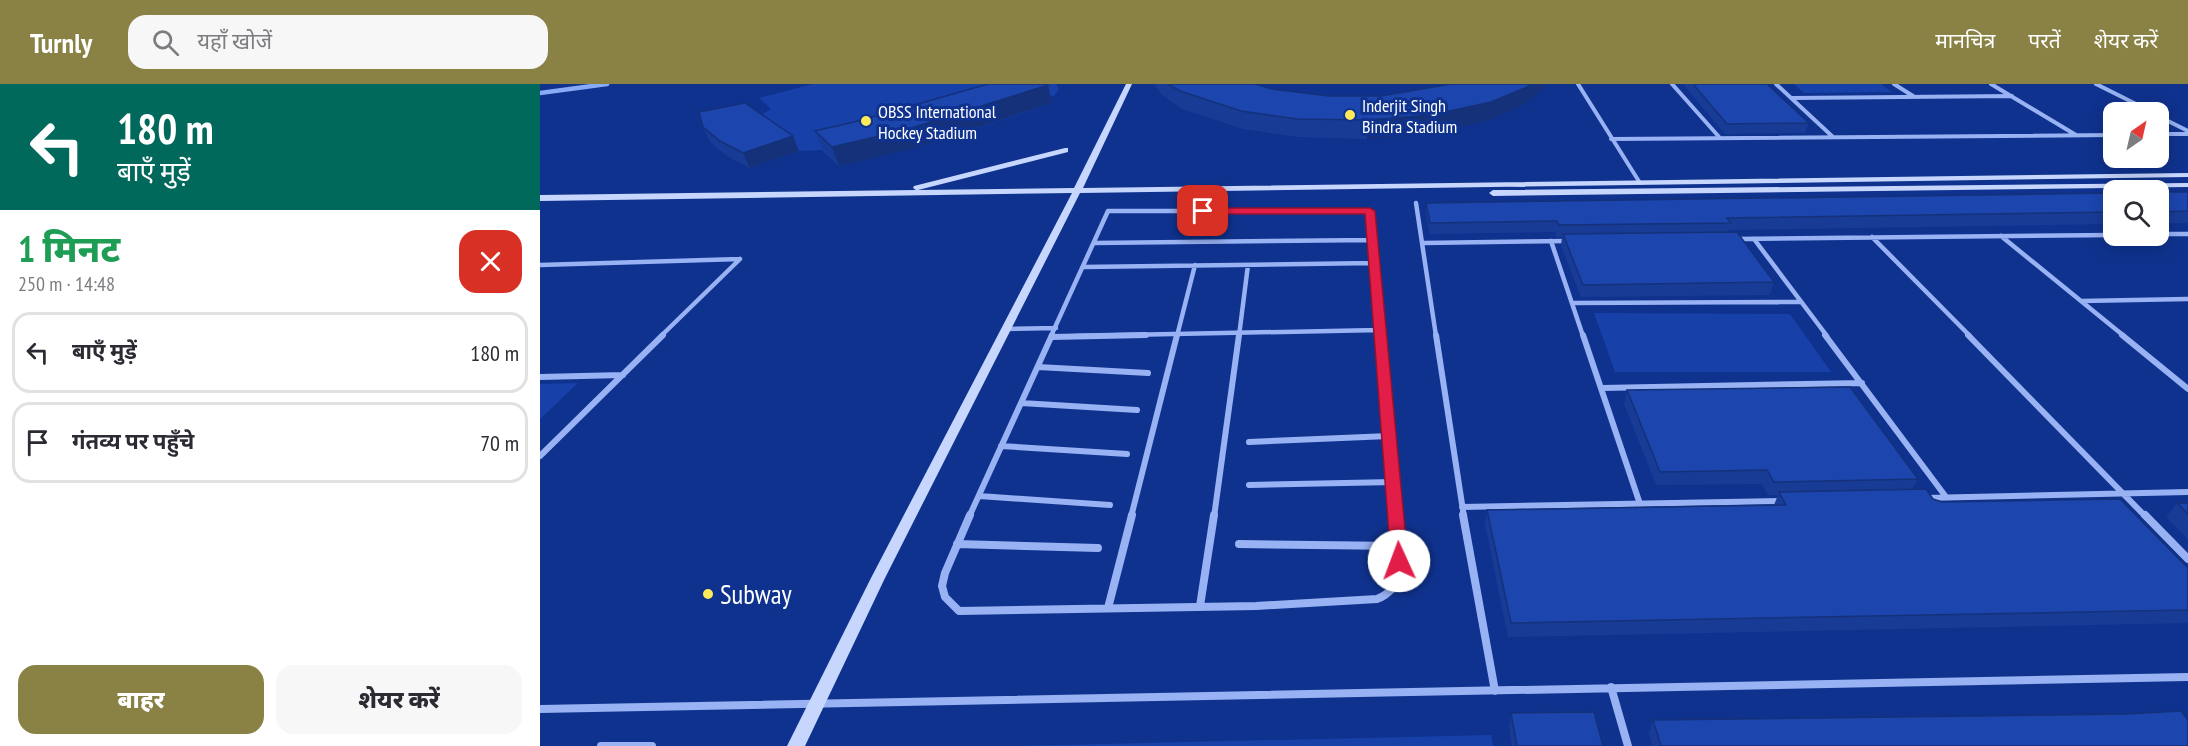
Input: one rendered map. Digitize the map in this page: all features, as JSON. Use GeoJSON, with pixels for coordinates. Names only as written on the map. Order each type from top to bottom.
{"type":"FeatureCollection","features":[{"type":"Feature","properties":{"kind":"main road"},"geometry":{"type":"LineString","coordinates":[[796,746],[878,578],[1075,195],[1128,84]]}},
{"type":"Feature","properties":{"kind":"main road"},"geometry":{"type":"LineString","coordinates":[[898,193],[1065,150]]}},
{"type":"Feature","properties":{"kind":"main road"},"geometry":{"type":"LineString","coordinates":[[540,206],[1640,183],[2188,175]]}},
{"type":"Feature","properties":{"kind":"main road"},"geometry":{"type":"LineString","coordinates":[[540,198],[898,193],[1075,195],[2188,185]]}},
{"type":"Feature","properties":{"kind":"street"},"geometry":{"type":"LineString","coordinates":[[1578,84],[1640,183]]}},
{"type":"Feature","properties":{"kind":"street"},"geometry":{"type":"LineString","coordinates":[[1672,84],[1719,138]]}},
{"type":"Feature","properties":{"kind":"street"},"geometry":{"type":"LineString","coordinates":[[1776,84],[1833,137]]}},
{"type":"Feature","properties":{"kind":"street"},"geometry":{"type":"LineString","coordinates":[[1894,84],[1913,97]]}},
{"type":"Feature","properties":{"kind":"street"},"geometry":{"type":"LineString","coordinates":[[1991,84],[2076,135]]}},
{"type":"Feature","properties":{"kind":"street"},"geometry":{"type":"LineString","coordinates":[[2096,84],[2132,102]]}},
{"type":"Feature","properties":{"kind":"street"},"geometry":{"type":"LineString","coordinates":[[1792,98],[2012,96]]}},
{"type":"Feature","properties":{"kind":"street"},"geometry":{"type":"LineString","coordinates":[[2169,122],[2188,132]]}},
{"type":"Feature","properties":{"kind":"street"},"geometry":{"type":"LineString","coordinates":[[2169,133],[2188,132]]}},
{"type":"Feature","properties":{"kind":"street"},"geometry":{"type":"LineString","coordinates":[[1611,139],[2103,135]]}},
{"type":"Feature","properties":{"kind":"street"},"geometry":{"type":"LineString","coordinates":[[1416,202],[1462,507],[1495,691]]}},
{"type":"Feature","properties":{"kind":"street"},"geometry":{"type":"LineString","coordinates":[[1108,211],[1370,211],[1400,546],[1399,577],[1396,589],[1389,596],[1377,599],[1256,606],[959,611],[949,606],[944,597],[942,579],[1094,243],[1108,211]]}},
{"type":"Feature","properties":{"kind":"street"},"geometry":{"type":"LineString","coordinates":[[2169,234],[2188,234]]}},
{"type":"Feature","properties":{"kind":"street"},"geometry":{"type":"LineString","coordinates":[[1730,239],[2103,235]]}},
{"type":"Feature","properties":{"kind":"street"},"geometry":{"type":"LineString","coordinates":[[2001,236],[2188,389]]}},
{"type":"Feature","properties":{"kind":"street"},"geometry":{"type":"LineString","coordinates":[[1872,237],[2188,559]]}},
{"type":"Feature","properties":{"kind":"street"},"geometry":{"type":"LineString","coordinates":[[1754,239],[1946,497]]}},
{"type":"Feature","properties":{"kind":"street"},"geometry":{"type":"LineString","coordinates":[[1094,243],[1372,240]]}},
{"type":"Feature","properties":{"kind":"street"},"geometry":{"type":"LineString","coordinates":[[1551,241],[1640,504]]}},
{"type":"Feature","properties":{"kind":"street"},"geometry":{"type":"LineString","coordinates":[[1423,243],[1575,241]]}},
{"type":"Feature","properties":{"kind":"street"},"geometry":{"type":"LineString","coordinates":[[540,266],[740,259],[540,456]]}},
{"type":"Feature","properties":{"kind":"street"},"geometry":{"type":"LineString","coordinates":[[1083,267],[1374,263]]}},
{"type":"Feature","properties":{"kind":"street"},"geometry":{"type":"LineString","coordinates":[[1200,606],[1248,265]]}},
{"type":"Feature","properties":{"kind":"street"},"geometry":{"type":"LineString","coordinates":[[1108,608],[1195,266]]}},
{"type":"Feature","properties":{"kind":"street"},"geometry":{"type":"LineString","coordinates":[[2081,301],[2188,299]]}},
{"type":"Feature","properties":{"kind":"street"},"geometry":{"type":"LineString","coordinates":[[1572,303],[1800,302]]}},
{"type":"Feature","properties":{"kind":"street"},"geometry":{"type":"LineString","coordinates":[[1005,329],[1056,328]]}},
{"type":"Feature","properties":{"kind":"street"},"geometry":{"type":"LineString","coordinates":[[1052,337],[1379,330]]}},
{"type":"Feature","properties":{"kind":"street"},"geometry":{"type":"LineString","coordinates":[[1038,367],[1148,373]]}},
{"type":"Feature","properties":{"kind":"street"},"geometry":{"type":"LineString","coordinates":[[540,377],[623,375]]}},
{"type":"Feature","properties":{"kind":"street"},"geometry":{"type":"LineString","coordinates":[[1602,388],[1862,383]]}},
{"type":"Feature","properties":{"kind":"street"},"geometry":{"type":"LineString","coordinates":[[1021,404],[1137,410]]}},
{"type":"Feature","properties":{"kind":"street"},"geometry":{"type":"LineString","coordinates":[[1249,442],[1389,436]]}},
{"type":"Feature","properties":{"kind":"street"},"geometry":{"type":"LineString","coordinates":[[1001,446],[1127,454]]}},
{"type":"Feature","properties":{"kind":"street"},"geometry":{"type":"LineString","coordinates":[[1250,485],[1394,482]]}},
{"type":"Feature","properties":{"kind":"street"},"geometry":{"type":"LineString","coordinates":[[1922,498],[2188,492]]}},
{"type":"Feature","properties":{"kind":"street"},"geometry":{"type":"LineString","coordinates":[[979,496],[1110,505]]}},
{"type":"Feature","properties":{"kind":"street"},"geometry":{"type":"LineString","coordinates":[[1462,507],[1793,500]]}},
{"type":"Feature","properties":{"kind":"street"},"geometry":{"type":"LineString","coordinates":[[957,544],[1098,548]]}},
{"type":"Feature","properties":{"kind":"street"},"geometry":{"type":"LineString","coordinates":[[1239,544],[1400,546]]}},
{"type":"Feature","properties":{"kind":"street"},"geometry":{"type":"LineString","coordinates":[[540,709],[2188,677]]}},
{"type":"Feature","properties":{"kind":"street"},"geometry":{"type":"LineString","coordinates":[[1611,687],[1628,746]]}},
{"type":"Feature","properties":{"kind":"street"},"geometry":{"type":"LineString","coordinates":[[601,746],[652,746]]}},
{"type":"Feature","properties":{"kind":"shaded area","name":"OBSS International Hockey Stadium"},"geometry":{"type":"Polygon","coordinates":[[[813,84],[1056,84],[1059,89],[1055,95],[1044,100],[1052,103],[947,138],[839,166],[822,150],[799,151],[750,168],[710,142],[706,127],[759,116],[771,109],[759,98],[813,84]]]}},
{"type":"Feature","properties":{"kind":"shaded area"},"geometry":{"type":"Polygon","coordinates":[[[1794,84],[1881,84],[1892,92],[1804,93],[1794,84]]]}},
{"type":"Feature","properties":{"kind":"shaded area"},"geometry":{"type":"Polygon","coordinates":[[[1594,313],[1790,314],[1831,372],[1615,372],[1594,313]]]}},
{"type":"Feature","properties":{"kind":"shaded area"},"geometry":{"type":"Polygon","coordinates":[[[578,383],[540,419],[540,384],[578,383]]]}},
{"type":"Feature","properties":{"kind":"shaded area"},"geometry":{"type":"Polygon","coordinates":[[[1491,735],[1493,746],[1018,746],[1491,735]]]}},
{"type":"Feature","properties":{"kind":"building"},"geometry":{"type":"Polygon","coordinates":[[[988,84],[1048,85],[905,130],[832,147],[815,131],[858,121],[988,84]]]}},
{"type":"Feature","properties":{"kind":"building"},"geometry":{"type":"Polygon","coordinates":[[[1168,84],[1255,84],[1272,89],[1329,96],[1381,96],[1451,84],[1530,84],[1491,102],[1431,115],[1367,120],[1297,119],[1241,111],[1180,91],[1168,84]]]}},
{"type":"Feature","properties":{"kind":"building"},"geometry":{"type":"Polygon","coordinates":[[[1693,84],[1767,84],[1809,123],[1727,124],[1693,84]]]}},
{"type":"Feature","properties":{"kind":"building"},"geometry":{"type":"Polygon","coordinates":[[[745,103],[793,136],[743,153],[720,141],[703,127],[699,112],[745,103]]]}},
{"type":"Feature","properties":{"kind":"building"},"geometry":{"type":"Polygon","coordinates":[[[2169,192],[2188,192],[2188,211],[2169,212],[2169,192]]]}},
{"type":"Feature","properties":{"kind":"building"},"geometry":{"type":"Polygon","coordinates":[[[2103,193],[2103,212],[1727,218],[1731,223],[1559,225],[1557,221],[1430,223],[1426,203],[2103,193]]]}},
{"type":"Feature","properties":{"kind":"building"},"geometry":{"type":"Polygon","coordinates":[[[1737,232],[1774,282],[1583,285],[1563,234],[1737,232]]]}},
{"type":"Feature","properties":{"kind":"building"},"geometry":{"type":"Polygon","coordinates":[[[1850,387],[1918,479],[1774,482],[1767,470],[1660,472],[1627,390],[1850,387]]]}},
{"type":"Feature","properties":{"kind":"building"},"geometry":{"type":"Polygon","coordinates":[[[1926,489],[1933,499],[1942,502],[2120,499],[2188,568],[2188,610],[1511,623],[1487,510],[1786,505],[1779,492],[1926,489]]]}},
{"type":"Feature","properties":{"kind":"building"},"geometry":{"type":"Polygon","coordinates":[[[2177,503],[2188,503],[2188,514],[2177,503]]]}},
{"type":"Feature","properties":{"kind":"building"},"geometry":{"type":"Polygon","coordinates":[[[2181,711],[2188,720],[2188,746],[1661,746],[1653,720],[2127,714],[2181,711]]]}},
{"type":"Feature","properties":{"kind":"building"},"geometry":{"type":"Polygon","coordinates":[[[1594,712],[1603,746],[1517,746],[1511,713],[1594,712]]]}},
{"type":"Feature","properties":{"kind":"waterway"},"geometry":{"type":"LineString","coordinates":[[540,93],[607,84]]}},
{"type":"Feature","properties":{"kind":"place","name":"Inderjit Singh Bindra Stadium"},"geometry":{"type":"Point","coordinates":[1350,115]}},
{"type":"Feature","properties":{"kind":"place","name":"OBSS International Hockey Stadium"},"geometry":{"type":"Point","coordinates":[866,121]}},
{"type":"Feature","properties":{"kind":"place","name":"Subway"},"geometry":{"type":"Point","coordinates":[708,594]}},
{"type":"Feature","properties":{"kind":"route"},"geometry":{"type":"LineString","coordinates":[[1203,211],[1370,211],[1400,546],[1399,561]]}}]}
